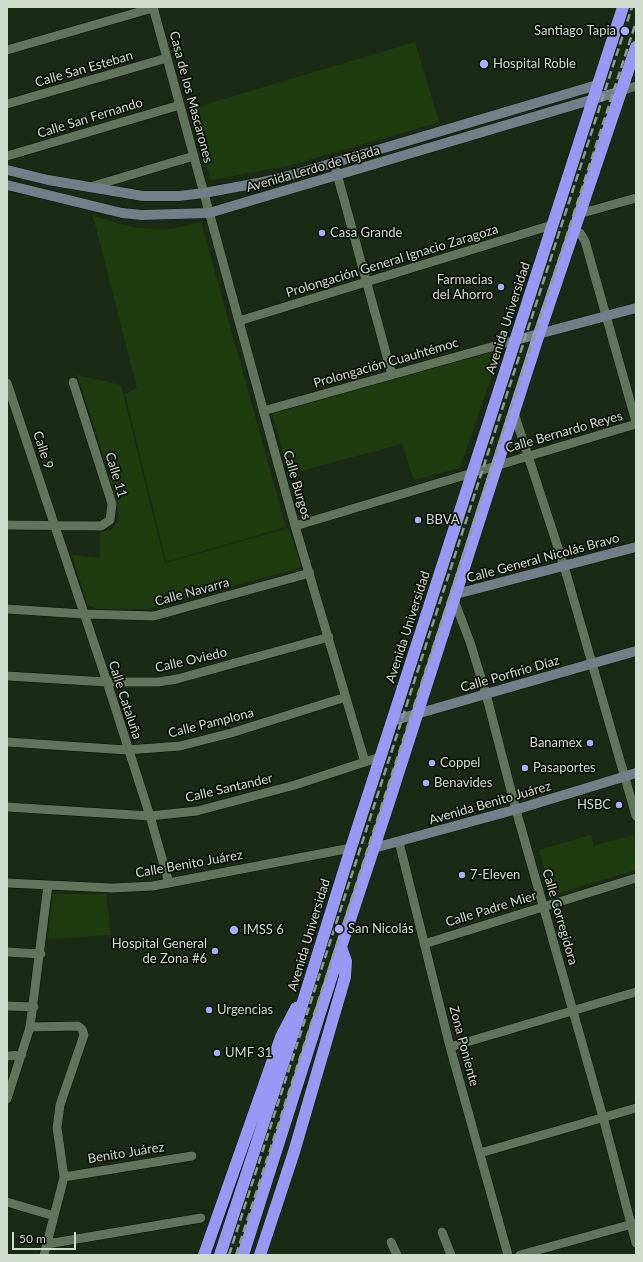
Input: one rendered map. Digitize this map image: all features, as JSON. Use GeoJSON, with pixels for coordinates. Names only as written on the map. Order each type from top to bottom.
{"type":"FeatureCollection","features":[{"type":"Feature","properties":{"kind":"highway","name":"Avenida Universidad"},"geometry":{"type":"LineString","coordinates":[[220,1255],[297,1021],[380,757],[623,7]]}},
{"type":"Feature","properties":{"kind":"highway"},"geometry":{"type":"LineString","coordinates":[[243,1255],[341,947],[499,464],[539,334],[636,47]]}},
{"type":"Feature","properties":{"kind":"highway"},"geometry":{"type":"LineString","coordinates":[[260,1255],[294,1152],[345,977],[346,961],[341,947]]}},
{"type":"Feature","properties":{"kind":"highway"},"geometry":{"type":"LineString","coordinates":[[204,1255],[281,1037],[292,1015],[306,993]]}},
{"type":"Feature","properties":{"kind":"street"},"geometry":{"type":"LineString","coordinates":[[7,50],[153,8]]}},
{"type":"Feature","properties":{"kind":"street","name":"Casa de los Mascarones"},"geometry":{"type":"LineString","coordinates":[[153,8],[209,213]]}},
{"type":"Feature","properties":{"kind":"street","name":"Calle San Esteban"},"geometry":{"type":"LineString","coordinates":[[7,104],[167,58]]}},
{"type":"Feature","properties":{"kind":"street","name":"Avenida Lerdo de Tejada"},"geometry":{"type":"LineString","coordinates":[[7,170],[48,180],[143,196],[179,196],[204,193],[258,183],[334,163],[598,85]]}},
{"type":"Feature","properties":{"kind":"street"},"geometry":{"type":"LineString","coordinates":[[621,91],[636,86]]}},
{"type":"Feature","properties":{"kind":"street","name":"Avenida Lerdo de Tejada"},"geometry":{"type":"LineString","coordinates":[[7,185],[122,213],[142,215],[209,213],[621,91]]}},
{"type":"Feature","properties":{"kind":"street","name":"Calle San Fernando"},"geometry":{"type":"LineString","coordinates":[[7,156],[180,105]]}},
{"type":"Feature","properties":{"kind":"street"},"geometry":{"type":"LineString","coordinates":[[90,187],[194,156]]}},
{"type":"Feature","properties":{"kind":"street"},"geometry":{"type":"LineString","coordinates":[[334,163],[392,375]]}},
{"type":"Feature","properties":{"kind":"street"},"geometry":{"type":"LineString","coordinates":[[579,214],[636,198]]}},
{"type":"Feature","properties":{"kind":"street","name":"Calle Burgos"},"geometry":{"type":"LineString","coordinates":[[209,213],[295,526],[365,762]]}},
{"type":"Feature","properties":{"kind":"street","name":"Prolongación General Ignacio Zaragoza"},"geometry":{"type":"LineString","coordinates":[[239,321],[552,225]]}},
{"type":"Feature","properties":{"kind":"street"},"geometry":{"type":"LineString","coordinates":[[574,230],[580,233],[585,241],[636,423]]}},
{"type":"Feature","properties":{"kind":"street"},"geometry":{"type":"LineString","coordinates":[[516,340],[636,308]]}},
{"type":"Feature","properties":{"kind":"street","name":"Prolongación Cuauhtémoc"},"geometry":{"type":"LineString","coordinates":[[263,411],[516,340]]}},
{"type":"Feature","properties":{"kind":"street","name":"Calle 11"},"geometry":{"type":"LineString","coordinates":[[7,525],[101,526],[110,520],[112,504],[73,382]]}},
{"type":"Feature","properties":{"kind":"street","name":"Calle 9"},"geometry":{"type":"LineString","coordinates":[[7,383],[54,526]]}},
{"type":"Feature","properties":{"kind":"street"},"geometry":{"type":"LineString","coordinates":[[514,414],[564,566],[636,816]]}},
{"type":"Feature","properties":{"kind":"street","name":"Calle Bernardo Reyes"},"geometry":{"type":"LineString","coordinates":[[295,526],[636,423]]}},
{"type":"Feature","properties":{"kind":"street","name":"Calle Cataluña"},"geometry":{"type":"LineString","coordinates":[[54,526],[107,682],[127,750],[150,816],[169,883]]}},
{"type":"Feature","properties":{"kind":"street","name":"Calle General Nicolás Bravo"},"geometry":{"type":"LineString","coordinates":[[455,597],[636,546]]}},
{"type":"Feature","properties":{"kind":"street","name":"Calle Navarra"},"geometry":{"type":"LineString","coordinates":[[7,609],[83,614],[154,616],[310,573]]}},
{"type":"Feature","properties":{"kind":"street","name":"Calle Corregidora"},"geometry":{"type":"LineString","coordinates":[[455,597],[486,694],[516,810],[544,906],[572,1011],[634,1224],[636,1243]]}},
{"type":"Feature","properties":{"kind":"street","name":"Calle Oviedo"},"geometry":{"type":"LineString","coordinates":[[7,676],[107,682],[158,682],[177,679],[329,637]]}},
{"type":"Feature","properties":{"kind":"street","name":"Calle Porfirio Díaz"},"geometry":{"type":"LineString","coordinates":[[392,721],[636,651]]}},
{"type":"Feature","properties":{"kind":"street","name":"Calle Pamplona"},"geometry":{"type":"LineString","coordinates":[[7,742],[127,750],[163,748],[203,741],[346,697]]}},
{"type":"Feature","properties":{"kind":"street","name":"Calle Santander"},"geometry":{"type":"LineString","coordinates":[[7,807],[150,816],[197,811],[295,785],[380,757]]}},
{"type":"Feature","properties":{"kind":"street","name":"Avenida Benito Juárez"},"geometry":{"type":"LineString","coordinates":[[374,848],[516,810],[636,773]]}},
{"type":"Feature","properties":{"kind":"street","name":"Zona Poniente"},"geometry":{"type":"LineString","coordinates":[[399,842],[450,1046],[508,1255]]}},
{"type":"Feature","properties":{"kind":"street","name":"Calle Benito Juárez"},"geometry":{"type":"LineString","coordinates":[[7,883],[112,888],[153,886],[351,848]]}},
{"type":"Feature","properties":{"kind":"street","name":"Calle Padre Mier"},"geometry":{"type":"LineString","coordinates":[[424,944],[636,878]]}},
{"type":"Feature","properties":{"kind":"street"},"geometry":{"type":"LineString","coordinates":[[7,1098],[22,1055],[34,1007],[48,885]]}},
{"type":"Feature","properties":{"kind":"street"},"geometry":{"type":"LineString","coordinates":[[7,952],[41,954]]}},
{"type":"Feature","properties":{"kind":"street"},"geometry":{"type":"LineString","coordinates":[[450,1046],[636,992]]}},
{"type":"Feature","properties":{"kind":"street"},"geometry":{"type":"LineString","coordinates":[[7,1006],[34,1007]]}},
{"type":"Feature","properties":{"kind":"street"},"geometry":{"type":"LineString","coordinates":[[30,1027],[78,1026],[84,1033],[59,1115],[58,1138],[64,1177],[44,1255]]}},
{"type":"Feature","properties":{"kind":"street"},"geometry":{"type":"LineString","coordinates":[[7,1056],[22,1055]]}},
{"type":"Feature","properties":{"kind":"street"},"geometry":{"type":"LineString","coordinates":[[480,1153],[636,1108]]}},
{"type":"Feature","properties":{"kind":"street","name":"Benito Juárez"},"geometry":{"type":"LineString","coordinates":[[64,1177],[192,1156]]}},
{"type":"Feature","properties":{"kind":"street"},"geometry":{"type":"LineString","coordinates":[[7,1202],[54,1216]]}},
{"type":"Feature","properties":{"kind":"street"},"geometry":{"type":"LineString","coordinates":[[47,1244],[201,1218]]}},
{"type":"Feature","properties":{"kind":"street"},"geometry":{"type":"LineString","coordinates":[[520,1255],[634,1224]]}},
{"type":"Feature","properties":{"kind":"street"},"geometry":{"type":"LineString","coordinates":[[442,1232],[451,1255]]}},
{"type":"Feature","properties":{"kind":"street"},"geometry":{"type":"LineString","coordinates":[[391,1242],[397,1255]]}},
{"type":"Feature","properties":{"kind":"green space"},"geometry":{"type":"Polygon","coordinates":[[[415,42],[439,122],[288,166],[211,180],[190,109],[415,42]]]}},
{"type":"Feature","properties":{"kind":"green space"},"geometry":{"type":"Polygon","coordinates":[[[93,216],[135,228],[172,229],[201,222],[286,527],[166,562],[125,394],[137,388],[93,216]]]}},
{"type":"Feature","properties":{"kind":"green space"},"geometry":{"type":"Polygon","coordinates":[[[501,349],[460,468],[414,480],[402,444],[289,474],[272,413],[501,349]]]}},
{"type":"Feature","properties":{"kind":"green space"},"geometry":{"type":"Polygon","coordinates":[[[77,375],[121,385],[165,563],[288,528],[301,564],[299,568],[149,609],[96,609],[87,604],[72,555],[100,558],[100,532],[111,530],[117,523],[118,508],[104,456],[77,375]]]}},
{"type":"Feature","properties":{"kind":"green space"},"geometry":{"type":"Polygon","coordinates":[[[591,835],[594,846],[633,835],[636,845],[636,870],[552,895],[539,850],[591,835]]]}},
{"type":"Feature","properties":{"kind":"green space"},"geometry":{"type":"Polygon","coordinates":[[[53,894],[106,894],[111,935],[48,939],[53,894]]]}},
{"type":"Feature","properties":{"kind":"railway"},"geometry":{"type":"LineString","coordinates":[[229,1255],[632,7]]}},
{"type":"Feature","properties":{"kind":"railway"},"geometry":{"type":"LineString","coordinates":[[236,1255],[636,22]]}},
{"type":"Feature","properties":{"kind":"place","name":"Santiago Tapia"},"geometry":{"type":"Point","coordinates":[625,31]}},
{"type":"Feature","properties":{"kind":"place","name":"Hospital Roble"},"geometry":{"type":"Point","coordinates":[484,64]}},
{"type":"Feature","properties":{"kind":"place","name":"Casa Grande"},"geometry":{"type":"Point","coordinates":[322,233]}},
{"type":"Feature","properties":{"kind":"place","name":"Farmacias del Ahorro"},"geometry":{"type":"Point","coordinates":[501,287]}},
{"type":"Feature","properties":{"kind":"place","name":"BBVA"},"geometry":{"type":"Point","coordinates":[418,520]}},
{"type":"Feature","properties":{"kind":"place","name":"Banamex"},"geometry":{"type":"Point","coordinates":[590,743]}},
{"type":"Feature","properties":{"kind":"place","name":"Coppel"},"geometry":{"type":"Point","coordinates":[432,763]}},
{"type":"Feature","properties":{"kind":"place","name":"Pasaportes"},"geometry":{"type":"Point","coordinates":[525,768]}},
{"type":"Feature","properties":{"kind":"place","name":"Benavides"},"geometry":{"type":"Point","coordinates":[426,783]}},
{"type":"Feature","properties":{"kind":"place","name":"HSBC"},"geometry":{"type":"Point","coordinates":[619,805]}},
{"type":"Feature","properties":{"kind":"place","name":"7-Eleven"},"geometry":{"type":"Point","coordinates":[462,875]}},
{"type":"Feature","properties":{"kind":"place","name":"San Nicolás"},"geometry":{"type":"Point","coordinates":[339,929]}},
{"type":"Feature","properties":{"kind":"place","name":"IMSS 6"},"geometry":{"type":"Point","coordinates":[234,930]}},
{"type":"Feature","properties":{"kind":"place","name":"Hospital General de Zona #6"},"geometry":{"type":"Point","coordinates":[215,951]}},
{"type":"Feature","properties":{"kind":"place","name":"Urgencias"},"geometry":{"type":"Point","coordinates":[209,1010]}},
{"type":"Feature","properties":{"kind":"place","name":"UMF 31"},"geometry":{"type":"Point","coordinates":[217,1053]}}]}
